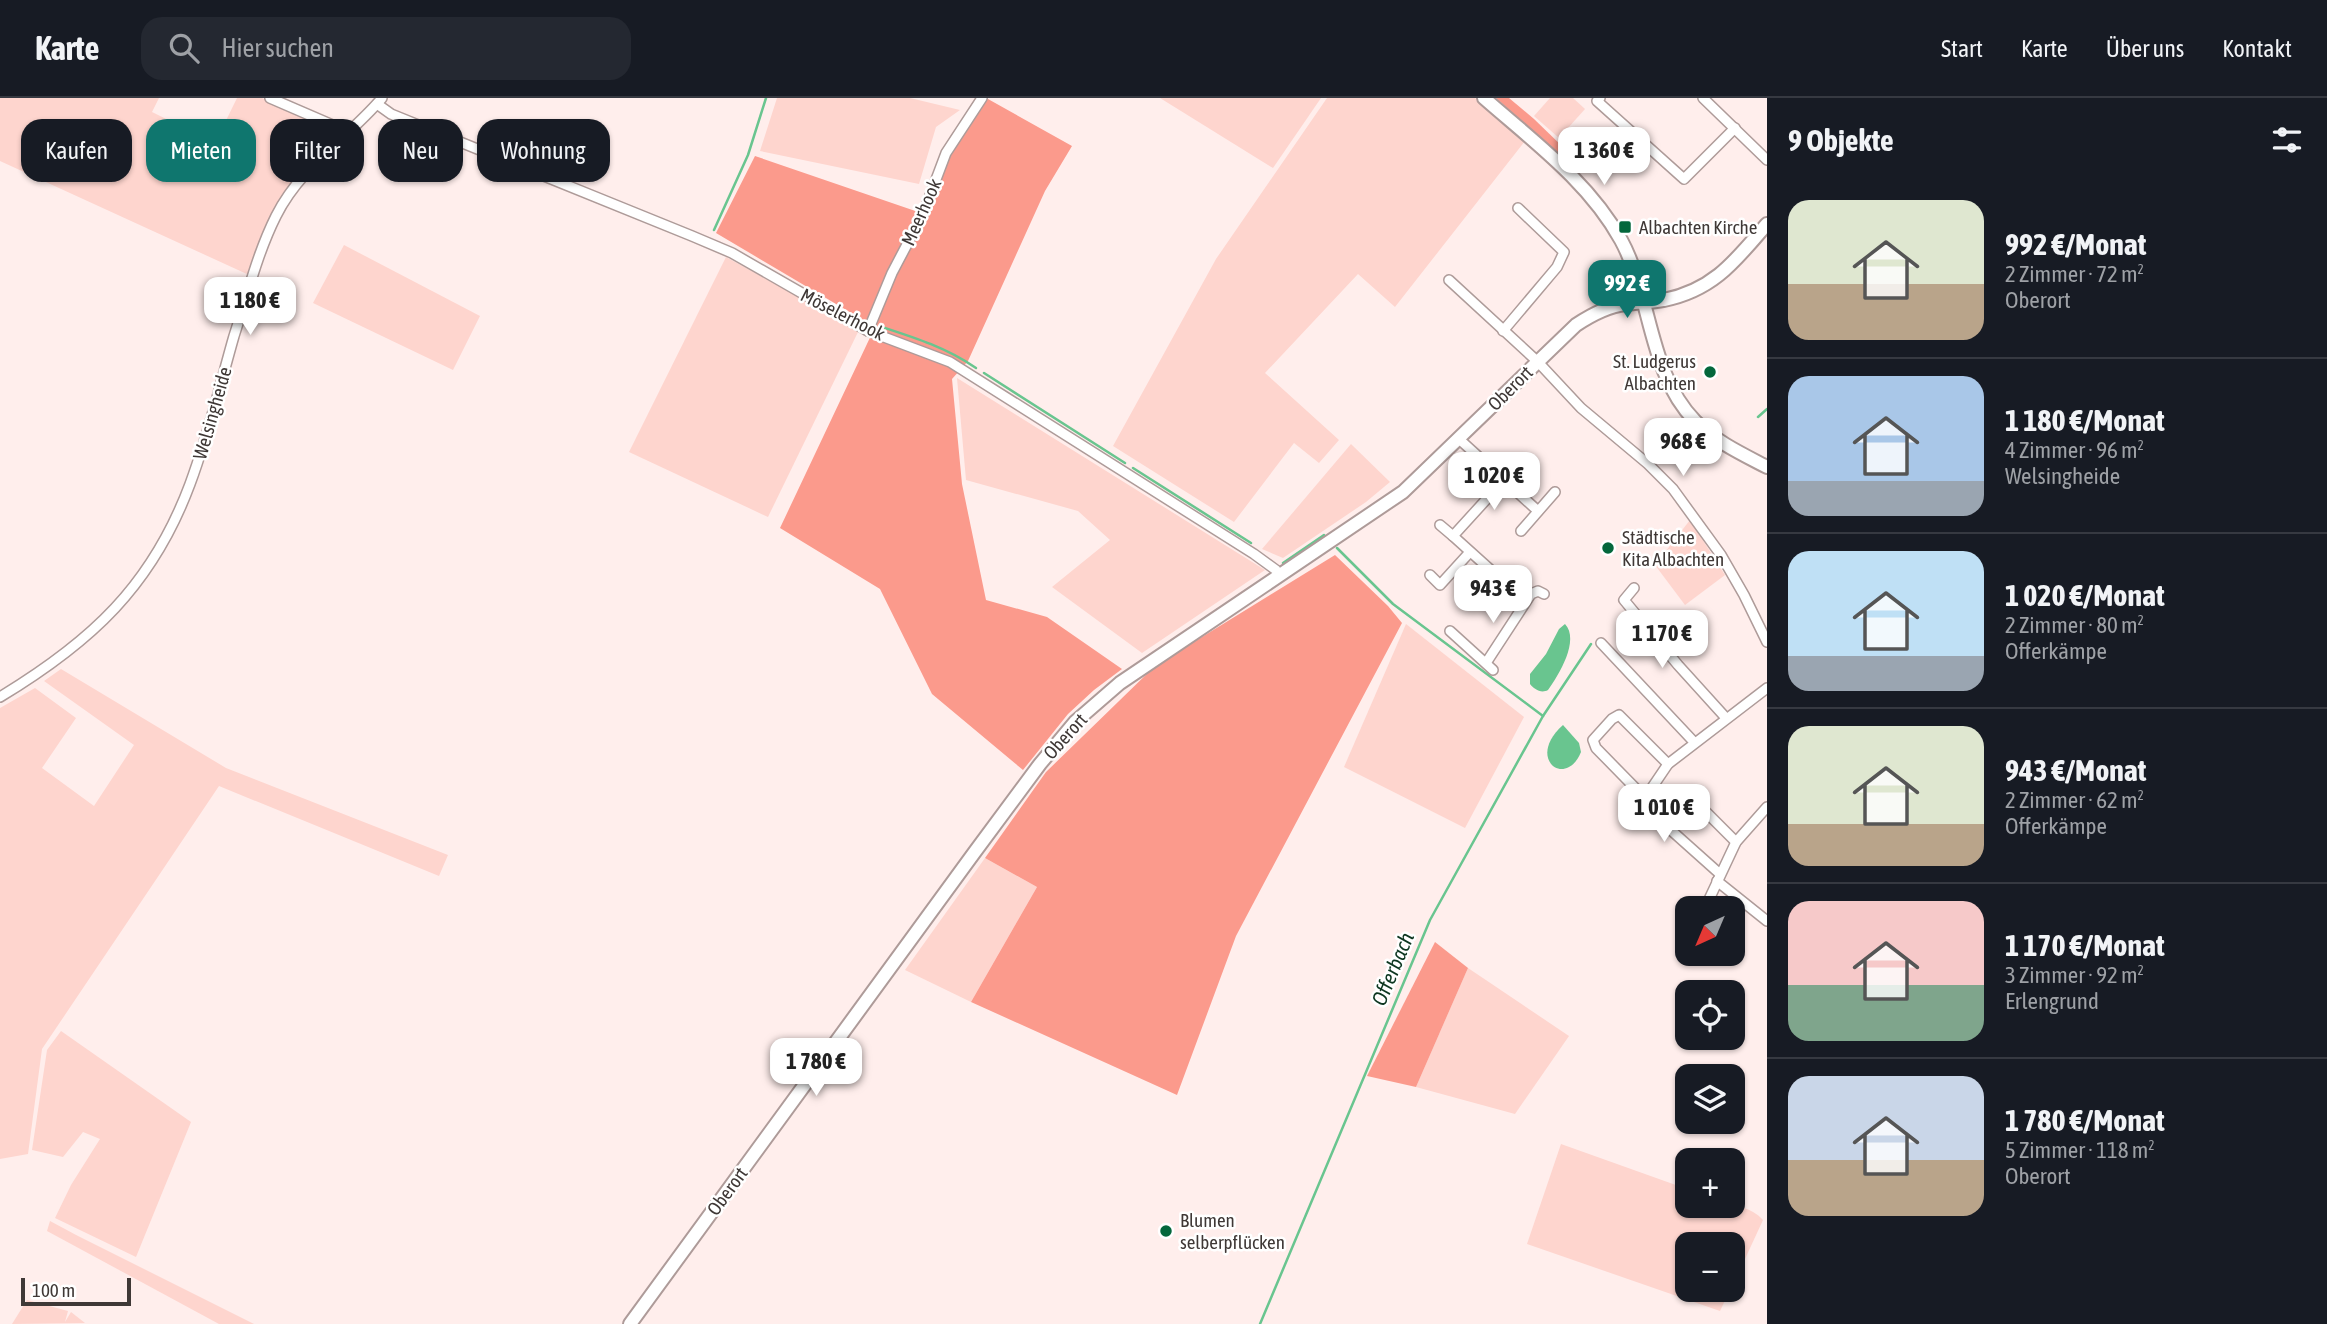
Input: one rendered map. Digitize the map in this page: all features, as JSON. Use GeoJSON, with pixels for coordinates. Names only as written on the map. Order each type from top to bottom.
{"type":"FeatureCollection","features":[{"type":"Feature","properties":{"kind":"main road"},"geometry":{"type":"LineString","coordinates":[[1484,98],[1557,162],[1591,196],[1620,238],[1638,279],[1664,372],[1680,403],[1718,440],[1767,467]]}},
{"type":"Feature","properties":{"kind":"main road","name":"Oberort"},"geometry":{"type":"LineString","coordinates":[[630,1324],[1058,742],[1083,714],[1120,683],[1398,496],[1576,325],[1605,309],[1683,296],[1713,281],[1733,263],[1767,224]]}},
{"type":"Feature","properties":{"kind":"street"},"geometry":{"type":"LineString","coordinates":[[270,98],[319,119]]}},
{"type":"Feature","properties":{"kind":"street","name":"Meerhook"},"geometry":{"type":"LineString","coordinates":[[868,331],[892,273],[923,214],[946,153],[982,98]]}},
{"type":"Feature","properties":{"kind":"street"},"geometry":{"type":"LineString","coordinates":[[1600,98],[1597,101],[1684,179],[1735,128]]}},
{"type":"Feature","properties":{"kind":"street"},"geometry":{"type":"LineString","coordinates":[[1703,98],[1767,160]]}},
{"type":"Feature","properties":{"kind":"street","name":"Welsingheide"},"geometry":{"type":"LineString","coordinates":[[360,119],[379,101]]}},
{"type":"Feature","properties":{"kind":"street","name":"Möselerhook"},"geometry":{"type":"LineString","coordinates":[[379,101],[391,114],[732,253],[868,331],[950,362],[1254,554],[1280,576]]}},
{"type":"Feature","properties":{"kind":"street","name":"Welsingheide"},"geometry":{"type":"LineString","coordinates":[[0,697],[54,663],[88,636],[117,608],[158,550],[195,469],[254,270],[276,215],[296,182]]}},
{"type":"Feature","properties":{"kind":"street"},"geometry":{"type":"LineString","coordinates":[[1503,331],[1556,267],[1564,252],[1518,208]]}},
{"type":"Feature","properties":{"kind":"street"},"geometry":{"type":"LineString","coordinates":[[1449,280],[1538,362],[1581,408],[1648,464],[1672,489],[1721,555],[1767,642]]}},
{"type":"Feature","properties":{"kind":"street"},"geometry":{"type":"LineString","coordinates":[[1460,439],[1538,511]]}},
{"type":"Feature","properties":{"kind":"street"},"geometry":{"type":"LineString","coordinates":[[1453,536],[1504,480]]}},
{"type":"Feature","properties":{"kind":"street"},"geometry":{"type":"LineString","coordinates":[[1521,531],[1555,492]]}},
{"type":"Feature","properties":{"kind":"street"},"geometry":{"type":"LineString","coordinates":[[1440,525],[1525,601]]}},
{"type":"Feature","properties":{"kind":"street"},"geometry":{"type":"LineString","coordinates":[[1430,575],[1440,585],[1470,552]]}},
{"type":"Feature","properties":{"kind":"street"},"geometry":{"type":"LineString","coordinates":[[1634,588],[1624,600],[1678,666],[1726,718]]}},
{"type":"Feature","properties":{"kind":"street"},"geometry":{"type":"LineString","coordinates":[[1450,631],[1490,667],[1525,601],[1535,591],[1544,594]]}},
{"type":"Feature","properties":{"kind":"street"},"geometry":{"type":"LineString","coordinates":[[1601,643],[1694,743]]}},
{"type":"Feature","properties":{"kind":"street"},"geometry":{"type":"LineString","coordinates":[[1767,688],[1668,764],[1645,798],[1644,807],[1767,921]]}},
{"type":"Feature","properties":{"kind":"street"},"geometry":{"type":"LineString","coordinates":[[1645,798],[1596,748],[1592,742],[1594,737],[1619,715],[1668,764]]}},
{"type":"Feature","properties":{"kind":"street"},"geometry":{"type":"LineString","coordinates":[[1710,896],[1737,842],[1767,807]]}},
{"type":"Feature","properties":{"kind":"street"},"geometry":{"type":"LineString","coordinates":[[1704,810],[1737,842]]}},
{"type":"Feature","properties":{"kind":"shaded area"},"geometry":{"type":"Polygon","coordinates":[[[0,98],[159,98],[152,112],[166,119],[146,119],[146,182],[256,182],[256,119],[227,119],[237,98],[262,98],[310,119],[270,119],[270,182],[293,182],[286,191],[249,275],[46,182],[132,182],[132,119],[21,119],[21,171],[0,161],[0,98]]]}},
{"type":"Feature","properties":{"kind":"shaded area"},"geometry":{"type":"Polygon","coordinates":[[[777,98],[910,98],[960,110],[936,127],[919,184],[760,151],[777,98]]]}},
{"type":"Feature","properties":{"kind":"shaded area"},"geometry":{"type":"Polygon","coordinates":[[[1160,98],[1321,98],[1273,168],[1160,98]]]}},
{"type":"Feature","properties":{"kind":"shaded area"},"geometry":{"type":"Polygon","coordinates":[[[1327,98],[1475,98],[1525,141],[1395,307],[1358,274],[1265,373],[1339,440],[1319,463],[1294,443],[1234,522],[1113,446],[1216,259],[1327,98]]]}},
{"type":"Feature","properties":{"kind":"shaded area"},"geometry":{"type":"Polygon","coordinates":[[[1496,98],[1509,98],[1565,149],[1560,155],[1496,98]]]}},
{"type":"Feature","properties":{"kind":"shaded area"},"geometry":{"type":"Polygon","coordinates":[[[1550,98],[1573,98],[1585,109],[1559,138],[1534,116],[1550,98]]]}},
{"type":"Feature","properties":{"kind":"shaded area"},"geometry":{"type":"Polygon","coordinates":[[[988,99],[1072,146],[1045,191],[968,361],[952,379],[962,484],[986,600],[1047,617],[1122,669],[1068,714],[1023,770],[932,694],[880,589],[780,528],[875,327],[716,233],[755,156],[927,215],[951,155],[988,99]]]}},
{"type":"Feature","properties":{"kind":"shaded area"},"geometry":{"type":"Polygon","coordinates":[[[344,245],[480,316],[453,370],[313,303],[344,245]]]}},
{"type":"Feature","properties":{"kind":"shaded area"},"geometry":{"type":"Polygon","coordinates":[[[726,257],[859,330],[768,517],[629,452],[726,257]]]}},
{"type":"Feature","properties":{"kind":"shaded area"},"geometry":{"type":"Polygon","coordinates":[[[957,378],[1265,570],[1142,653],[1052,587],[1110,540],[1078,511],[966,480],[957,378]]]}},
{"type":"Feature","properties":{"kind":"shaded area"},"geometry":{"type":"Polygon","coordinates":[[[1351,444],[1390,482],[1366,502],[1283,558],[1262,549],[1351,444]]]}},
{"type":"Feature","properties":{"kind":"shaded area"},"geometry":{"type":"Polygon","coordinates":[[[1690,520],[1725,575],[1685,605],[1655,565],[1690,520]]]}},
{"type":"Feature","properties":{"kind":"shaded area"},"geometry":{"type":"Polygon","coordinates":[[[1335,555],[1402,623],[1236,936],[1177,1095],[971,1002],[1037,887],[985,858],[1046,772],[1155,666],[1335,555]]]}},
{"type":"Feature","properties":{"kind":"shaded area"},"geometry":{"type":"Polygon","coordinates":[[[1406,624],[1524,717],[1465,828],[1344,767],[1406,624]]]}},
{"type":"Feature","properties":{"kind":"shaded area"},"geometry":{"type":"Polygon","coordinates":[[[1565,624],[1570,639],[1566,657],[1548,690],[1538,690],[1530,684],[1530,674],[1565,624]]]}},
{"type":"Feature","properties":{"kind":"shaded area"},"geometry":{"type":"Polygon","coordinates":[[[61,669],[226,768],[448,855],[439,876],[219,786],[42,1049],[28,1154],[0,1159],[0,708],[35,688],[76,718],[42,768],[94,806],[134,745],[44,681],[61,669]]]}},
{"type":"Feature","properties":{"kind":"shaded area"},"geometry":{"type":"Polygon","coordinates":[[[1563,725],[1579,743],[1581,752],[1574,763],[1559,769],[1552,765],[1548,758],[1548,749],[1552,737],[1563,725]]]}},
{"type":"Feature","properties":{"kind":"shaded area"},"geometry":{"type":"Polygon","coordinates":[[[985,858],[1037,887],[971,1002],[905,970],[985,858]]]}},
{"type":"Feature","properties":{"kind":"shaded area"},"geometry":{"type":"Polygon","coordinates":[[[1435,942],[1468,968],[1416,1087],[1367,1076],[1435,942]]]}},
{"type":"Feature","properties":{"kind":"shaded area"},"geometry":{"type":"Polygon","coordinates":[[[1468,968],[1569,1036],[1515,1114],[1416,1087],[1468,968]]]}},
{"type":"Feature","properties":{"kind":"shaded area"},"geometry":{"type":"Polygon","coordinates":[[[61,1031],[191,1122],[136,1257],[55,1218],[71,1185],[100,1139],[83,1132],[63,1157],[32,1150],[47,1050],[61,1031]]]}},
{"type":"Feature","properties":{"kind":"shaded area"},"geometry":{"type":"Polygon","coordinates":[[[1561,1144],[1675,1185],[1675,1218],[1745,1218],[1745,1208],[1763,1220],[1745,1259],[1745,1232],[1675,1232],[1675,1295],[1527,1244],[1561,1144]]]}},
{"type":"Feature","properties":{"kind":"shaded area"},"geometry":{"type":"Polygon","coordinates":[[[50,1221],[254,1324],[219,1324],[47,1231],[50,1221]]]}},
{"type":"Feature","properties":{"kind":"shaded area"},"geometry":{"type":"Polygon","coordinates":[[[27,1300],[68,1311],[65,1322],[71,1312],[85,1323],[12,1324],[27,1300]]]}},
{"type":"Feature","properties":{"kind":"shaded area"},"geometry":{"type":"Polygon","coordinates":[[[1694,1302],[1724,1302],[1720,1311],[1694,1302]]]}},
{"type":"Feature","properties":{"kind":"waterway"},"geometry":{"type":"LineString","coordinates":[[714,230],[748,155],[766,98]]}},
{"type":"Feature","properties":{"kind":"waterway"},"geometry":{"type":"LineString","coordinates":[[882,327],[942,349],[976,368]]}},
{"type":"Feature","properties":{"kind":"waterway"},"geometry":{"type":"LineString","coordinates":[[984,373],[1125,463]]}},
{"type":"Feature","properties":{"kind":"waterway","name":"Offerbach"},"geometry":{"type":"LineString","coordinates":[[1758,417],[1767,409]]}},
{"type":"Feature","properties":{"kind":"waterway"},"geometry":{"type":"LineString","coordinates":[[1133,468],[1251,543]]}},
{"type":"Feature","properties":{"kind":"waterway"},"geometry":{"type":"LineString","coordinates":[[1283,563],[1324,535]]}},
{"type":"Feature","properties":{"kind":"waterway"},"geometry":{"type":"LineString","coordinates":[[1337,548],[1393,604],[1543,716]]}},
{"type":"Feature","properties":{"kind":"waterway","name":"Offerbach"},"geometry":{"type":"LineString","coordinates":[[1260,1324],[1430,920],[1543,716],[1591,644]]}},
{"type":"Feature","properties":{"kind":"place","name":"Albachten Kirche"},"geometry":{"type":"Point","coordinates":[1625,227]}},
{"type":"Feature","properties":{"kind":"place","name":"St. Ludgerus Albachten"},"geometry":{"type":"Point","coordinates":[1710,372]}},
{"type":"Feature","properties":{"kind":"place","name":"Städtische Kita Albachten"},"geometry":{"type":"Point","coordinates":[1608,548]}},
{"type":"Feature","properties":{"kind":"place","name":"Blumen selberpflücken"},"geometry":{"type":"Point","coordinates":[1166,1231]}}]}
